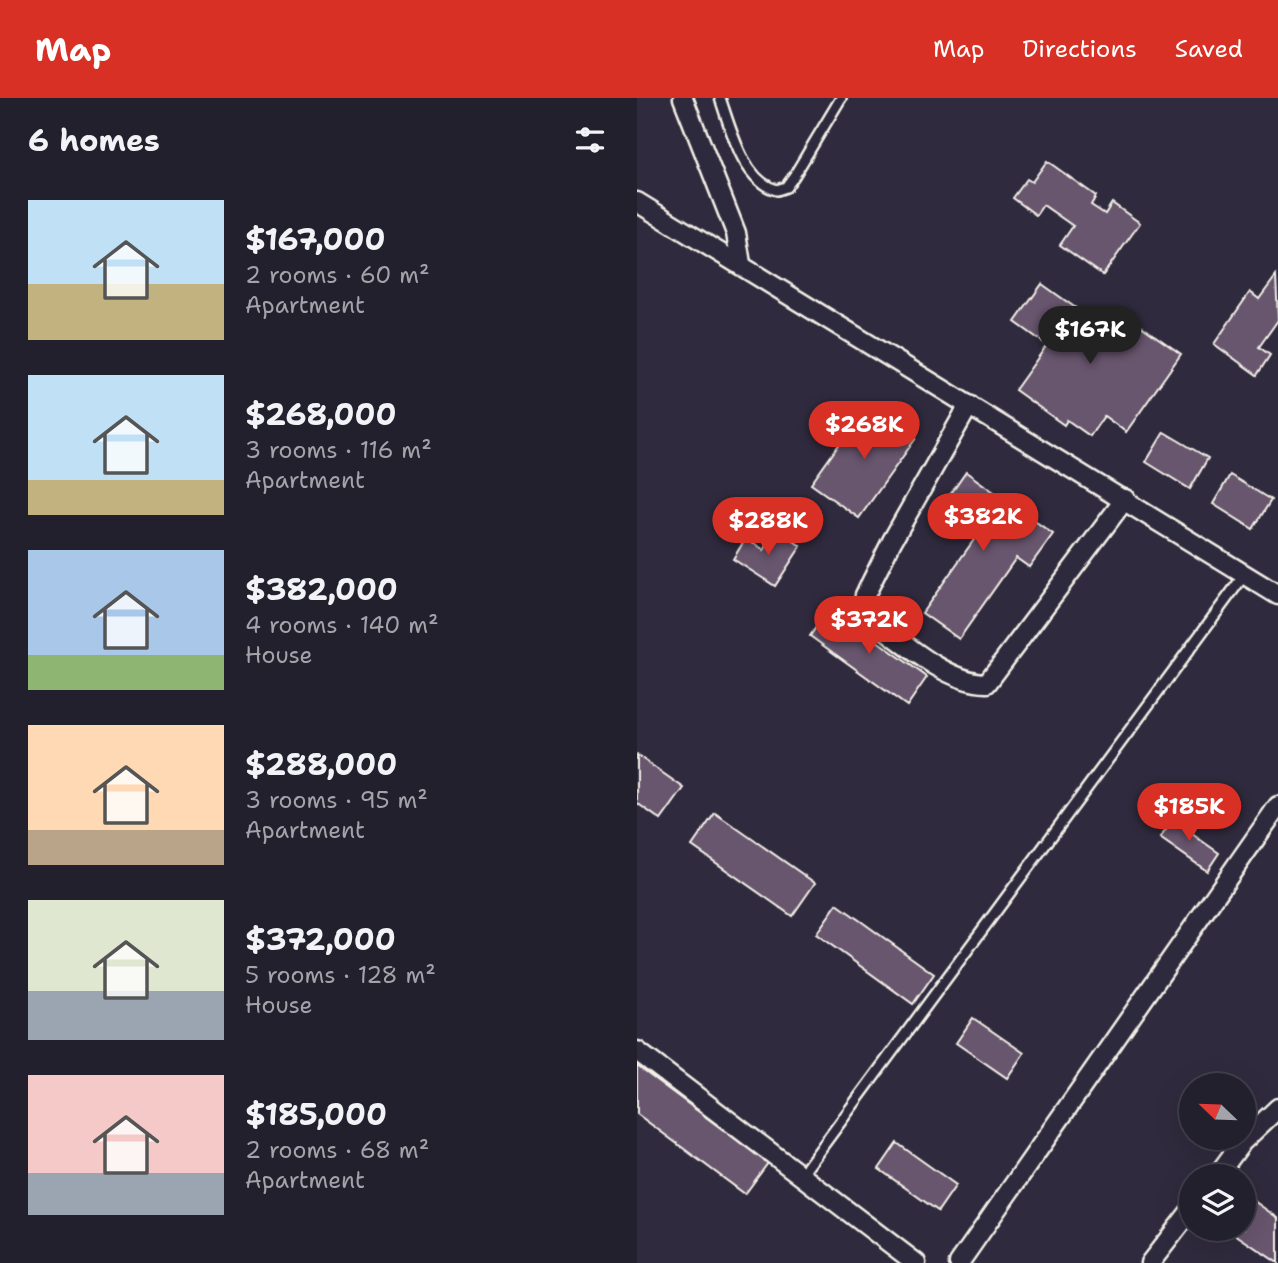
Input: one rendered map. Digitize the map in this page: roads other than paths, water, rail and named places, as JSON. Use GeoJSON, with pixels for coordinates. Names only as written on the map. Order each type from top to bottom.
{"type":"FeatureCollection","features":[{"type":"Feature","properties":{"kind":"street"},"geometry":{"type":"LineString","coordinates":[[683,98],[736,233],[741,264]]}},
{"type":"Feature","properties":{"kind":"street"},"geometry":{"type":"LineString","coordinates":[[637,202],[1278,595]]}},
{"type":"Feature","properties":{"kind":"street"},"geometry":{"type":"LineString","coordinates":[[969,405],[865,595],[863,612],[944,670],[969,683],[988,683],[1125,499]]}},
{"type":"Feature","properties":{"kind":"street"},"geometry":{"type":"LineString","coordinates":[[959,1263],[1278,806]]}},
{"type":"Feature","properties":{"kind":"street"},"geometry":{"type":"LineString","coordinates":[[637,1051],[916,1263]]}},
{"type":"Feature","properties":{"kind":"street"},"geometry":{"type":"LineString","coordinates":[[1226,1164],[1242,1142],[1278,1108]]}},
{"type":"Feature","properties":{"kind":"street"},"geometry":{"type":"LineString","coordinates":[[1150,1263],[1179,1226]]}},
{"type":"Feature","properties":{"kind":"lane"},"geometry":{"type":"LineString","coordinates":[[720,98],[747,164],[757,178],[769,188],[777,190],[786,187],[795,176],[841,98]]}},
{"type":"Feature","properties":{"kind":"lane"},"geometry":{"type":"LineString","coordinates":[[802,1174],[1245,573]]}}]}
